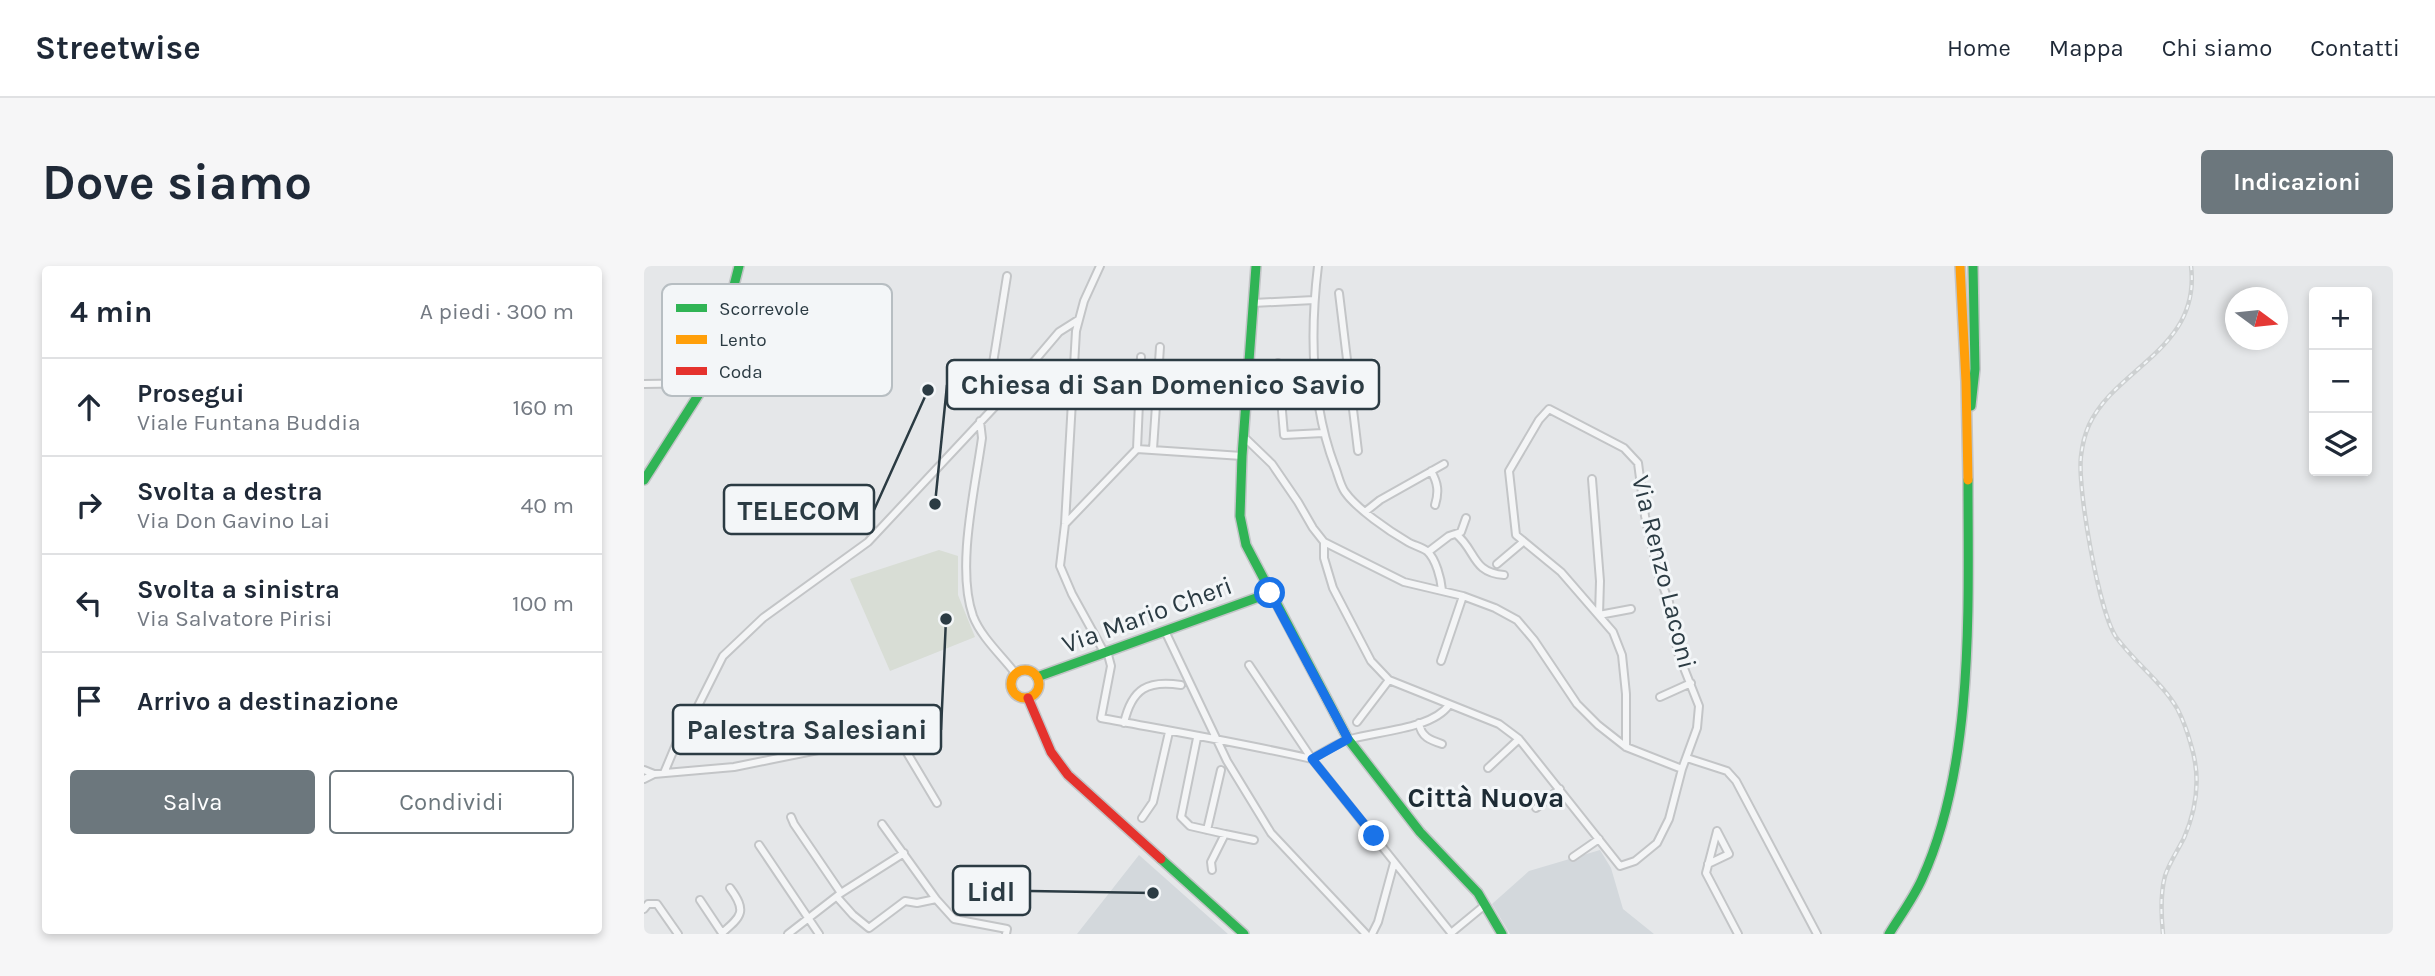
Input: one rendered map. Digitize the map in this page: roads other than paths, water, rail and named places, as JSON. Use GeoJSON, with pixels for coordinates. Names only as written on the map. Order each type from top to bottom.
{"type":"FeatureCollection","features":[{"type":"Feature","properties":{"kind":"main road"},"geometry":{"type":"LineString","coordinates":[[734,284],[739,266]]}},
{"type":"Feature","properties":{"kind":"main road"},"geometry":{"type":"LineString","coordinates":[[1255,266],[1242,456],[1241,526],[1246,545],[1348,739],[1412,822],[1485,905],[1502,934]]}},
{"type":"Feature","properties":{"kind":"main road"},"geometry":{"type":"LineString","coordinates":[[1889,934],[1923,877],[1947,804],[1960,734],[1969,555],[1968,440],[1960,266]]}},
{"type":"Feature","properties":{"kind":"main road"},"geometry":{"type":"LineString","coordinates":[[1968,440],[1975,369],[1973,266]]}},
{"type":"Feature","properties":{"kind":"main road"},"geometry":{"type":"LineString","coordinates":[[644,480],[698,396]]}},
{"type":"Feature","properties":{"kind":"main road","name":"Via Mario Cheri"},"geometry":{"type":"LineString","coordinates":[[1037,677],[1270,593]]}},
{"type":"Feature","properties":{"kind":"main road"},"geometry":{"type":"LineString","coordinates":[[1027,670],[1037,677],[1038,688],[1028,698],[1017,696],[1012,690],[1011,679],[1016,673],[1027,670]]}},
{"type":"Feature","properties":{"kind":"main road"},"geometry":{"type":"LineString","coordinates":[[1028,698],[1051,752],[1068,775],[1244,934]]}},
{"type":"Feature","properties":{"kind":"street"},"geometry":{"type":"LineString","coordinates":[[1100,266],[1078,320],[1060,566],[1072,594],[1106,651],[1111,666],[1101,718],[1312,759],[1348,739],[1419,723],[1444,711],[1449,705]]}},
{"type":"Feature","properties":{"kind":"street"},"geometry":{"type":"LineString","coordinates":[[1318,266],[1312,313],[1315,370],[1323,433],[1345,491],[1365,512],[1406,541],[1428,552],[1440,578],[1442,590]]}},
{"type":"Feature","properties":{"kind":"street"},"geometry":{"type":"LineString","coordinates":[[994,407],[989,388],[1007,276]]}},
{"type":"Feature","properties":{"kind":"street"},"geometry":{"type":"LineString","coordinates":[[1339,293],[1358,451]]}},
{"type":"Feature","properties":{"kind":"street"},"geometry":{"type":"LineString","coordinates":[[1253,303],[1314,300]]}},
{"type":"Feature","properties":{"kind":"street"},"geometry":{"type":"LineString","coordinates":[[664,774],[674,748],[723,656],[764,618],[868,542],[994,407],[1059,332],[1078,320]]}},
{"type":"Feature","properties":{"kind":"street"},"geometry":{"type":"LineString","coordinates":[[1153,449],[1160,347]]}},
{"type":"Feature","properties":{"kind":"street"},"geometry":{"type":"LineString","coordinates":[[1065,524],[1137,449],[1141,357]]}},
{"type":"Feature","properties":{"kind":"street"},"geometry":{"type":"LineString","coordinates":[[1278,363],[1284,436],[1323,433]]}},
{"type":"Feature","properties":{"kind":"street"},"geometry":{"type":"LineString","coordinates":[[1315,370],[1348,367]]}},
{"type":"Feature","properties":{"kind":"street"},"geometry":{"type":"LineString","coordinates":[[644,384],[662,384]]}},
{"type":"Feature","properties":{"kind":"street","name":"Via Renzo Laconi"},"geometry":{"type":"LineString","coordinates":[[1523,542],[1516,535],[1513,526],[1509,471],[1539,420],[1549,409],[1624,448],[1638,463],[1658,573],[1669,603],[1678,653],[1691,683]]}},
{"type":"Feature","properties":{"kind":"street"},"geometry":{"type":"LineString","coordinates":[[980,421],[982,438],[966,552],[968,591],[973,618],[1016,673]]}},
{"type":"Feature","properties":{"kind":"street"},"geometry":{"type":"LineString","coordinates":[[1243,436],[1272,464],[1312,528],[1324,542],[1404,582],[1462,596],[1495,608],[1517,620],[1534,640],[1577,704],[1626,747],[1682,769]]}},
{"type":"Feature","properties":{"kind":"street"},"geometry":{"type":"LineString","coordinates":[[1137,449],[1242,456]]}},
{"type":"Feature","properties":{"kind":"street"},"geometry":{"type":"LineString","coordinates":[[1365,512],[1380,500],[1444,464]]}},
{"type":"Feature","properties":{"kind":"street"},"geometry":{"type":"LineString","coordinates":[[1431,471],[1438,489],[1435,505]]}},
{"type":"Feature","properties":{"kind":"street"},"geometry":{"type":"LineString","coordinates":[[1592,479],[1599,615]]}},
{"type":"Feature","properties":{"kind":"street"},"geometry":{"type":"LineString","coordinates":[[1428,552],[1450,536],[1461,532],[1466,518]]}},
{"type":"Feature","properties":{"kind":"street"},"geometry":{"type":"LineString","coordinates":[[1456,534],[1483,569],[1490,574],[1504,575]]}},
{"type":"Feature","properties":{"kind":"street"},"geometry":{"type":"LineString","coordinates":[[1324,542],[1324,558],[1333,588],[1371,661],[1388,680],[1499,724],[1519,739],[1620,866],[1634,860],[1657,843],[1669,819],[1682,769],[1697,728],[1699,706],[1691,683],[1660,697]]}},
{"type":"Feature","properties":{"kind":"street"},"geometry":{"type":"LineString","coordinates":[[1497,564],[1523,542],[1561,572],[1613,632],[1622,655],[1627,705],[1626,747]]}},
{"type":"Feature","properties":{"kind":"street"},"geometry":{"type":"LineString","coordinates":[[1584,600],[1594,596],[1599,587]]}},
{"type":"Feature","properties":{"kind":"street"},"geometry":{"type":"LineString","coordinates":[[1441,661],[1462,596]]}},
{"type":"Feature","properties":{"kind":"street","name":"Via Renzo Laconi"},"geometry":{"type":"LineString","coordinates":[[1599,615],[1631,608]]}},
{"type":"Feature","properties":{"kind":"street"},"geometry":{"type":"LineString","coordinates":[[1165,631],[1217,741],[1271,833],[1366,934]]}},
{"type":"Feature","properties":{"kind":"street"},"geometry":{"type":"LineString","coordinates":[[1249,665],[1312,759],[1451,933],[1485,905]]}},
{"type":"Feature","properties":{"kind":"street"},"geometry":{"type":"LineString","coordinates":[[1357,722],[1388,680]]}},
{"type":"Feature","properties":{"kind":"street"},"geometry":{"type":"LineString","coordinates":[[1124,723],[1127,707],[1140,690],[1157,682],[1181,685]]}},
{"type":"Feature","properties":{"kind":"street"},"geometry":{"type":"LineString","coordinates":[[1419,723],[1420,731],[1425,737],[1443,744]]}},
{"type":"Feature","properties":{"kind":"street"},"geometry":{"type":"LineString","coordinates":[[1142,818],[1153,802],[1169,732]]}},
{"type":"Feature","properties":{"kind":"street"},"geometry":{"type":"LineString","coordinates":[[1197,738],[1181,817],[1190,826],[1255,840]]}},
{"type":"Feature","properties":{"kind":"street"},"geometry":{"type":"LineString","coordinates":[[1489,768],[1519,739]]}},
{"type":"Feature","properties":{"kind":"street"},"geometry":{"type":"LineString","coordinates":[[644,770],[664,774],[734,767],[881,740],[897,742],[903,746],[937,803]]}},
{"type":"Feature","properties":{"kind":"street"},"geometry":{"type":"LineString","coordinates":[[1686,758],[1727,771],[1736,781],[1814,932]]}},
{"type":"Feature","properties":{"kind":"street"},"geometry":{"type":"LineString","coordinates":[[1207,830],[1221,770]]}},
{"type":"Feature","properties":{"kind":"street"},"geometry":{"type":"LineString","coordinates":[[644,779],[654,774]]}},
{"type":"Feature","properties":{"kind":"street"},"geometry":{"type":"LineString","coordinates":[[1536,808],[1560,789]]}},
{"type":"Feature","properties":{"kind":"street"},"geometry":{"type":"LineString","coordinates":[[791,817],[853,915],[869,928],[905,901],[917,903],[936,899]]}},
{"type":"Feature","properties":{"kind":"street"},"geometry":{"type":"LineString","coordinates":[[882,824],[936,899],[954,919],[1007,929],[1006,934]]}},
{"type":"Feature","properties":{"kind":"street"},"geometry":{"type":"LineString","coordinates":[[1709,864],[1729,854],[1717,831],[1706,873],[1738,934]]}},
{"type":"Feature","properties":{"kind":"street"},"geometry":{"type":"LineString","coordinates":[[1212,870],[1211,862],[1225,834]]}},
{"type":"Feature","properties":{"kind":"street"},"geometry":{"type":"LineString","coordinates":[[1573,857],[1599,839]]}},
{"type":"Feature","properties":{"kind":"street"},"geometry":{"type":"LineString","coordinates":[[759,845],[819,934]]}},
{"type":"Feature","properties":{"kind":"street"},"geometry":{"type":"LineString","coordinates":[[788,934],[839,895],[904,853]]}},
{"type":"Feature","properties":{"kind":"street"},"geometry":{"type":"LineString","coordinates":[[1372,934],[1378,922],[1394,862]]}},
{"type":"Feature","properties":{"kind":"street"},"geometry":{"type":"LineString","coordinates":[[700,900],[721,933],[737,919],[741,908],[730,888]]}},
{"type":"Feature","properties":{"kind":"street"},"geometry":{"type":"LineString","coordinates":[[644,909],[648,904],[657,904],[678,934]]}},
{"type":"Feature","properties":{"kind":"railway"},"geometry":{"type":"LineString","coordinates":[[2163,934],[2161,905],[2165,876],[2184,838],[2195,804],[2197,781],[2194,757],[2178,710],[2164,690],[2123,646],[2109,623],[2091,549],[2082,494],[2081,456],[2089,425],[2102,405],[2154,355],[2183,318],[2191,294],[2191,266]]}},
{"type":"Feature","properties":{"kind":"place","name":"TELECOM"},"geometry":{"type":"Point","coordinates":[928,390]}},
{"type":"Feature","properties":{"kind":"place","name":"Chiesa di San Domenico Savio"},"geometry":{"type":"Point","coordinates":[935,504]}},
{"type":"Feature","properties":{"kind":"place","name":"Palestra Salesiani"},"geometry":{"type":"Point","coordinates":[946,619]}},
{"type":"Feature","properties":{"kind":"place","name":"Lidl"},"geometry":{"type":"Point","coordinates":[1153,893]}},
{"type":"Feature","properties":{"kind":"district","name":"Città Nuova"},"geometry":{"type":"Point","coordinates":[1486,797]}}]}
